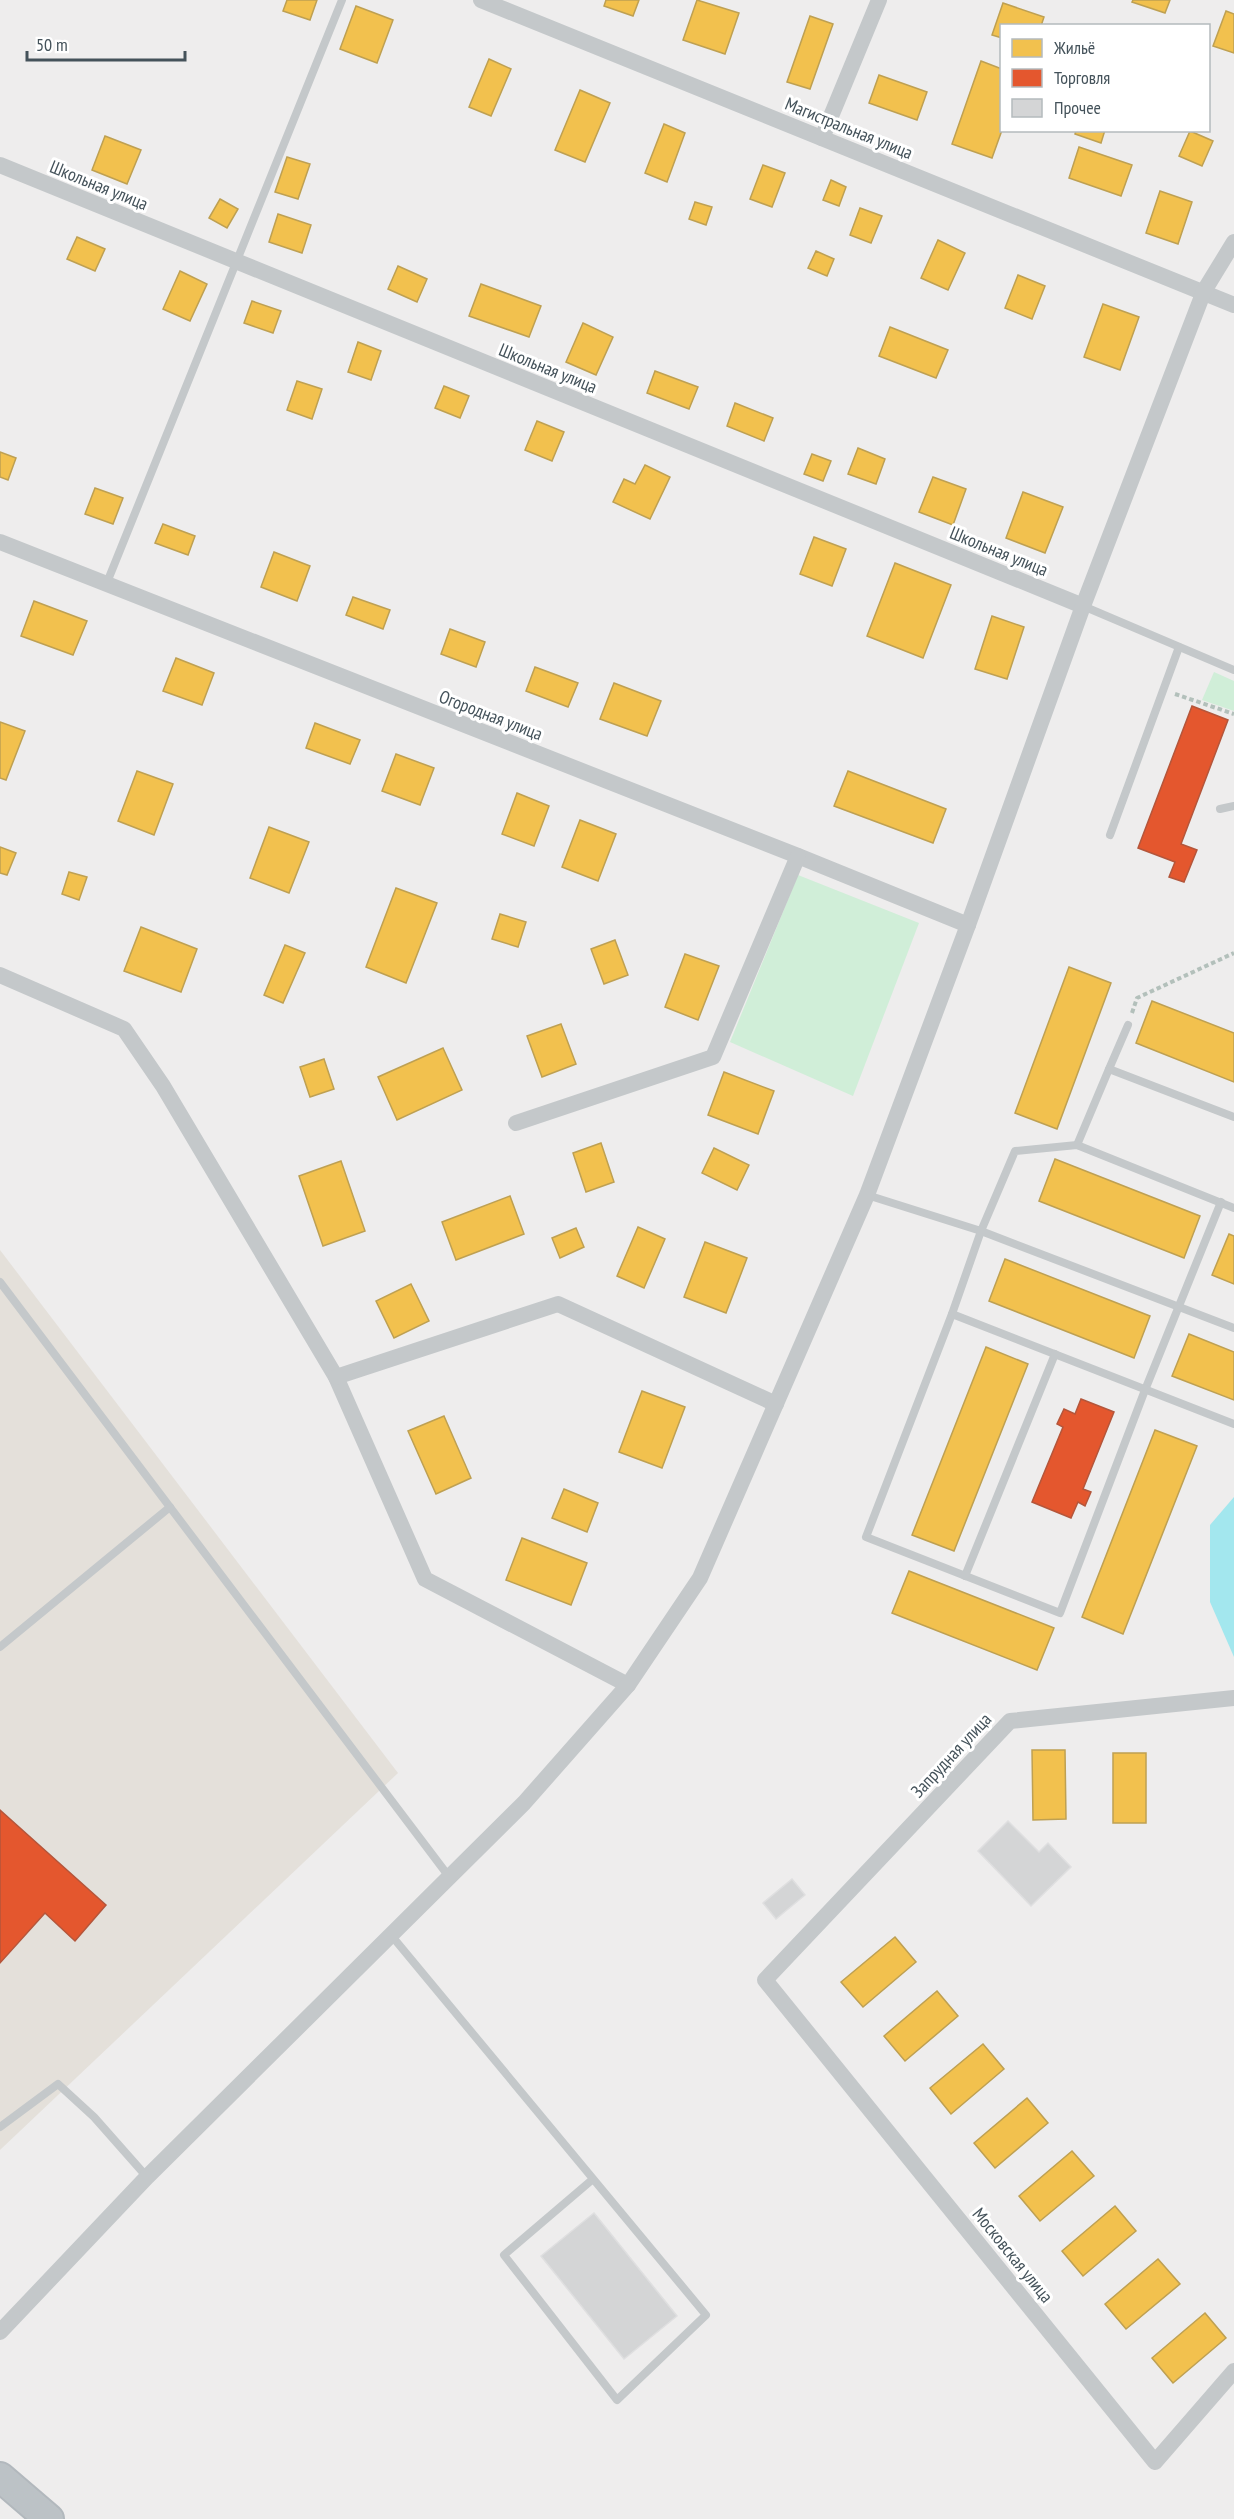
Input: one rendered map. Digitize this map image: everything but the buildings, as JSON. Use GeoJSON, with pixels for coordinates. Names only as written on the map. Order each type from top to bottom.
{"type":"FeatureCollection","features":[{"type":"Feature","properties":{"kind":"highway"},"geometry":{"type":"LineString","coordinates":[[3,2475],[50,2519]]}},
{"type":"Feature","properties":{"kind":"street","name":"Магистральная улица"},"geometry":{"type":"LineString","coordinates":[[481,0],[1234,305]]}},
{"type":"Feature","properties":{"kind":"street"},"geometry":{"type":"LineString","coordinates":[[822,138],[879,0]]}},
{"type":"Feature","properties":{"kind":"street","name":"Школьная улица"},"geometry":{"type":"LineString","coordinates":[[0,165],[1083,606]]}},
{"type":"Feature","properties":{"kind":"street"},"geometry":{"type":"LineString","coordinates":[[0,2332],[147,2177],[524,1803],[628,1685],[700,1578],[867,1195],[968,925],[1083,606],[1204,291],[1234,242]]}},
{"type":"Feature","properties":{"kind":"street","name":"Огородная улица"},"geometry":{"type":"LineString","coordinates":[[0,542],[968,925]]}},
{"type":"Feature","properties":{"kind":"street"},"geometry":{"type":"LineString","coordinates":[[516,1123],[713,1057],[798,856]]}},
{"type":"Feature","properties":{"kind":"street"},"geometry":{"type":"LineString","coordinates":[[0,975],[124,1029],[163,1086],[336,1377],[425,1579],[628,1685]]}},
{"type":"Feature","properties":{"kind":"street"},"geometry":{"type":"LineString","coordinates":[[336,1377],[558,1304],[776,1404]]}},
{"type":"Feature","properties":{"kind":"street","name":"Запрудная улица"},"geometry":{"type":"LineString","coordinates":[[765,1980],[1010,1721],[1234,1698]]}},
{"type":"Feature","properties":{"kind":"street","name":"Московская улица"},"geometry":{"type":"LineString","coordinates":[[765,1980],[1155,2462],[1234,2371]]}},
{"type":"Feature","properties":{"kind":"lane"},"geometry":{"type":"LineString","coordinates":[[106,585],[342,0]]}},
{"type":"Feature","properties":{"kind":"lane"},"geometry":{"type":"LineString","coordinates":[[1083,606],[1234,670]]}},
{"type":"Feature","properties":{"kind":"lane"},"geometry":{"type":"LineString","coordinates":[[1110,835],[1179,647]]}},
{"type":"Feature","properties":{"kind":"lane"},"geometry":{"type":"LineString","coordinates":[[1220,809],[1234,806]]}},
{"type":"Feature","properties":{"kind":"lane"},"geometry":{"type":"LineString","coordinates":[[1077,1145],[1128,1025]]}},
{"type":"Feature","properties":{"kind":"lane"},"geometry":{"type":"LineString","coordinates":[[1110,1069],[1234,1117]]}},
{"type":"Feature","properties":{"kind":"lane"},"geometry":{"type":"LineString","coordinates":[[1221,1203],[1145,1390],[1060,1613],[866,1538],[952,1314],[981,1231],[1015,1151],[1077,1145],[1234,1208]]}},
{"type":"Feature","properties":{"kind":"lane"},"geometry":{"type":"LineString","coordinates":[[867,1195],[981,1231],[1234,1328]]}},
{"type":"Feature","properties":{"kind":"lane"},"geometry":{"type":"LineString","coordinates":[[0,1282],[450,1878]]}},
{"type":"Feature","properties":{"kind":"lane"},"geometry":{"type":"LineString","coordinates":[[952,1314],[1234,1424]]}},
{"type":"Feature","properties":{"kind":"lane"},"geometry":{"type":"LineString","coordinates":[[965,1576],[1055,1354]]}},
{"type":"Feature","properties":{"kind":"lane"},"geometry":{"type":"LineString","coordinates":[[0,1647],[170,1507]]}},
{"type":"Feature","properties":{"kind":"lane"},"geometry":{"type":"LineString","coordinates":[[391,1935],[706,2315],[617,2400],[504,2255],[593,2179]]}},
{"type":"Feature","properties":{"kind":"lane"},"geometry":{"type":"LineString","coordinates":[[0,2127],[58,2084],[94,2117],[147,2177]]}},
{"type":"Feature","properties":{"kind":"path"},"geometry":{"type":"LineString","coordinates":[[1163,690],[1234,714]]}},
{"type":"Feature","properties":{"kind":"path"},"geometry":{"type":"LineString","coordinates":[[1137,998],[1234,953]]}},
{"type":"Feature","properties":{"kind":"shaded area"},"geometry":{"type":"Polygon","coordinates":[[[0,1250],[398,1773],[0,2150],[0,1250]]]}},
{"type":"Feature","properties":{"kind":"green space"},"geometry":{"type":"Polygon","coordinates":[[[1214,672],[1234,681],[1234,711],[1202,700],[1214,672]]]}},
{"type":"Feature","properties":{"kind":"green space"},"geometry":{"type":"Polygon","coordinates":[[[798,875],[919,923],[853,1096],[730,1042],[798,875]]]}},
{"type":"Feature","properties":{"kind":"water"},"geometry":{"type":"Polygon","coordinates":[[[1234,1497],[1234,1657],[1210,1602],[1210,1525],[1234,1497]]]}}]}
